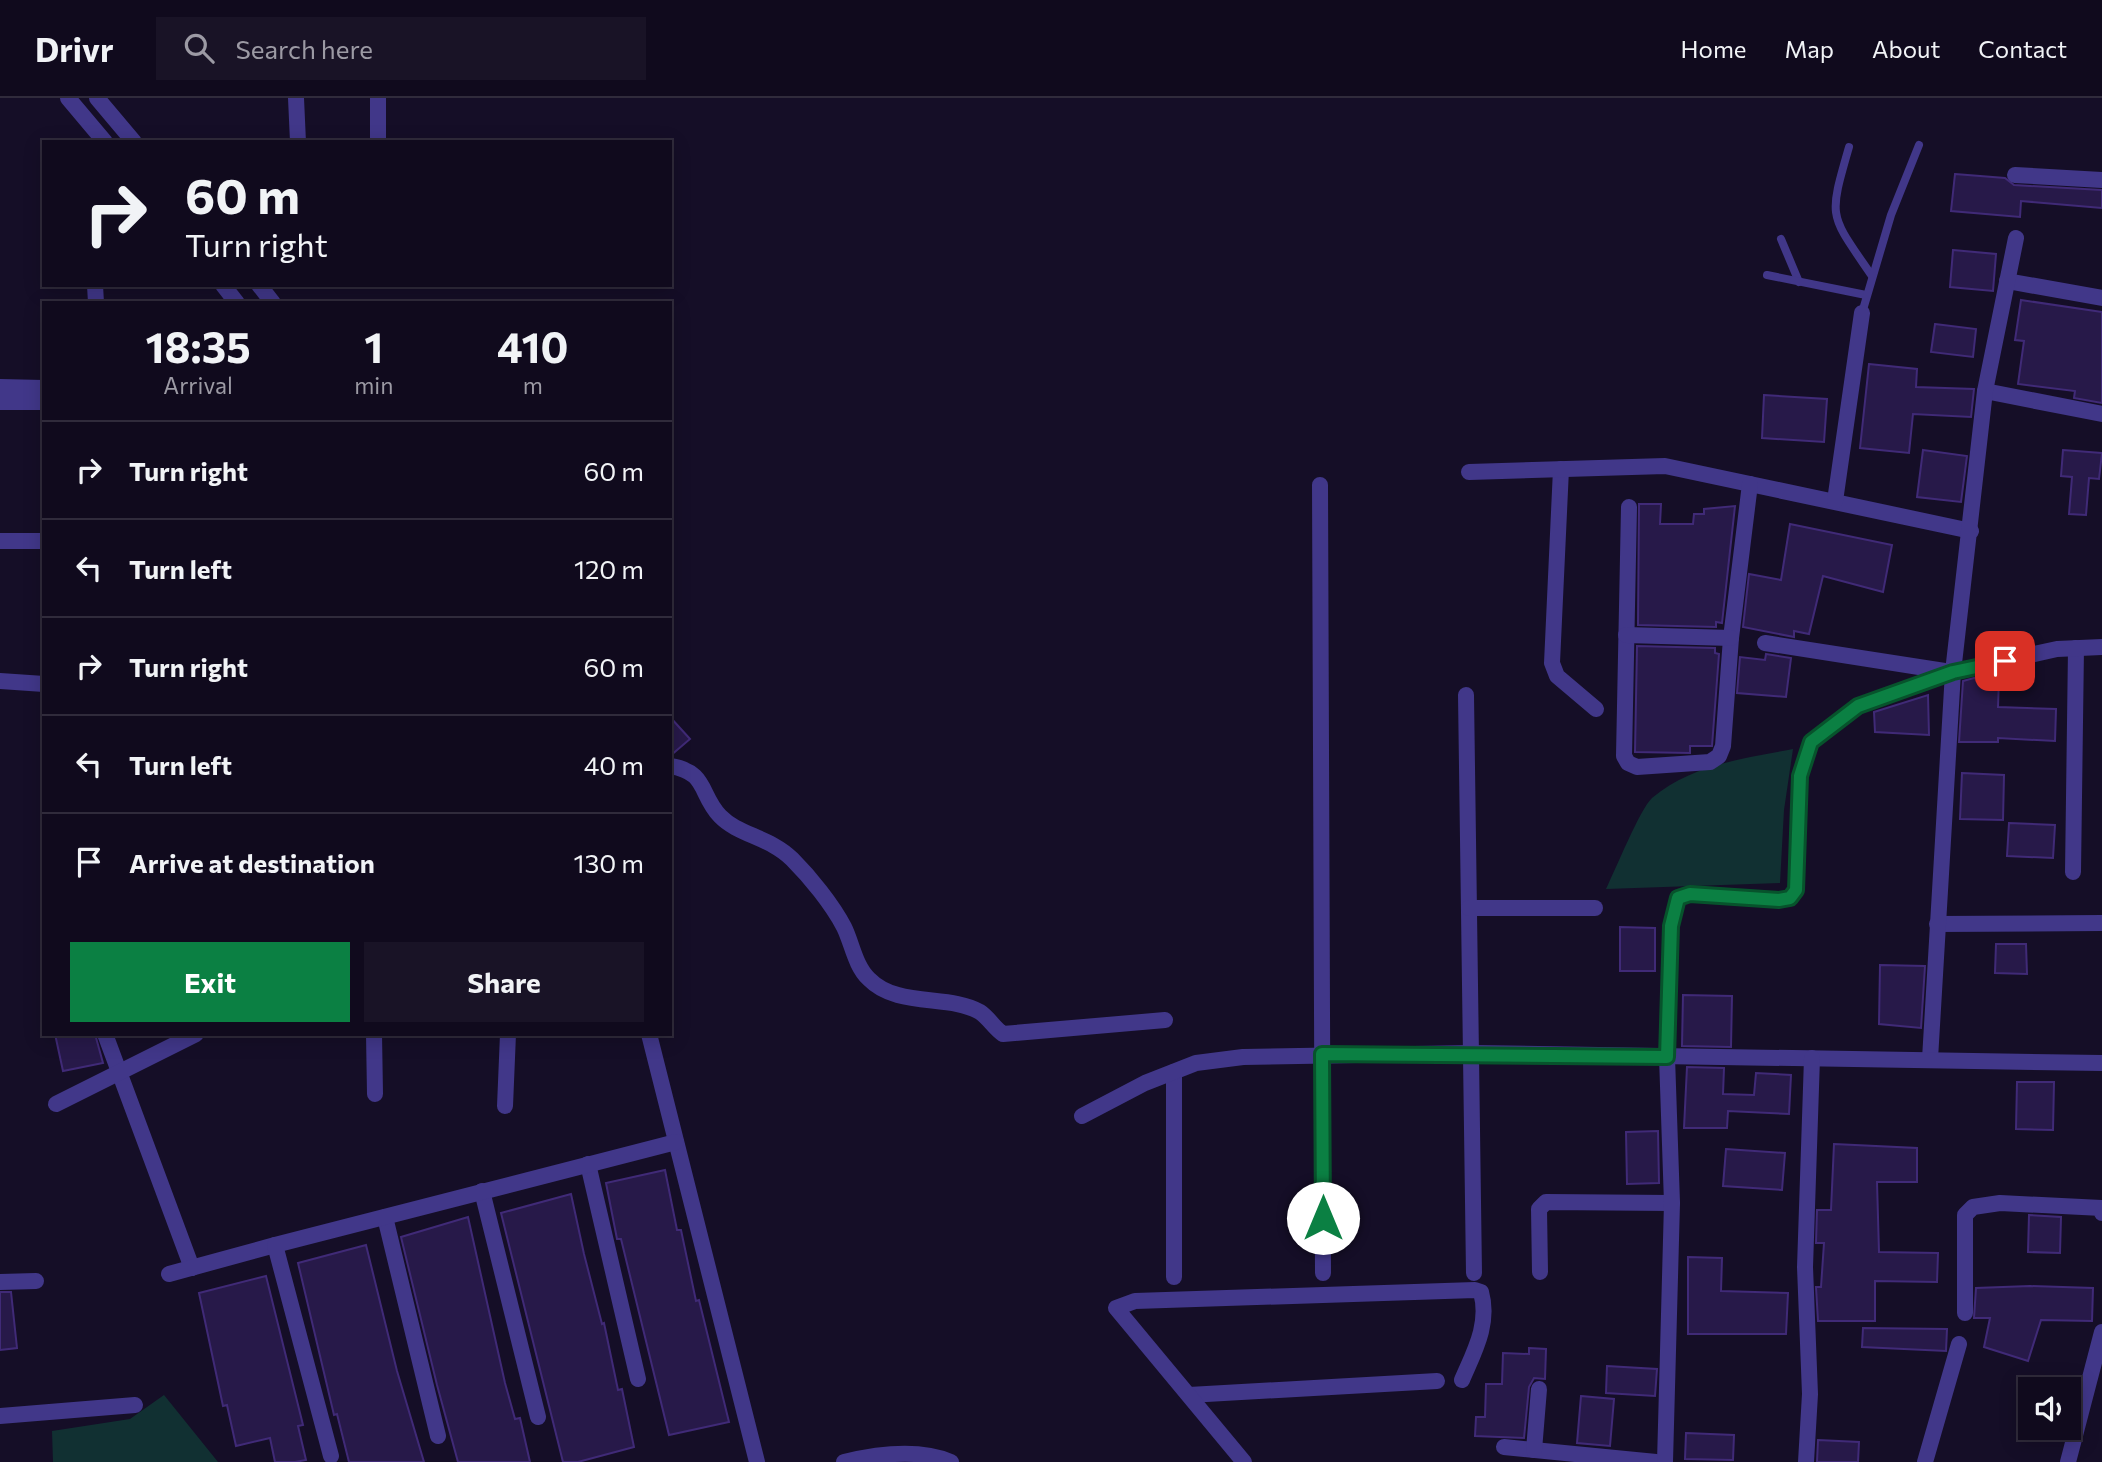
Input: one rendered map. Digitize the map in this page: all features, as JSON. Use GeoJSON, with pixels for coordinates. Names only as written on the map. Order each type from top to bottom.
{"type":"FeatureCollection","features":[{"type":"Feature","properties":{"kind":"street"},"geometry":{"type":"LineString","coordinates":[[68,98],[102,140]]}},
{"type":"Feature","properties":{"kind":"street"},"geometry":{"type":"LineString","coordinates":[[296,98],[298,140]]}},
{"type":"Feature","properties":{"kind":"street"},"geometry":{"type":"LineString","coordinates":[[378,98],[378,140]]}},
{"type":"Feature","properties":{"kind":"street"},"geometry":{"type":"LineString","coordinates":[[90,140],[89,123],[101,104],[132,140]]}},
{"type":"Feature","properties":{"kind":"street"},"geometry":{"type":"LineString","coordinates":[[2015,175],[2102,180]]}},
{"type":"Feature","properties":{"kind":"street"},"geometry":{"type":"LineString","coordinates":[[1930,1059],[1953,672],[1985,391],[2016,238]]}},
{"type":"Feature","properties":{"kind":"street"},"geometry":{"type":"LineString","coordinates":[[2007,281],[2102,298]]}},
{"type":"Feature","properties":{"kind":"street"},"geometry":{"type":"LineString","coordinates":[[224,287],[235,301]]}},
{"type":"Feature","properties":{"kind":"street"},"geometry":{"type":"LineString","coordinates":[[261,287],[271,301]]}},
{"type":"Feature","properties":{"kind":"street"},"geometry":{"type":"LineString","coordinates":[[1835,501],[1862,313]]}},
{"type":"Feature","properties":{"kind":"street"},"geometry":{"type":"LineString","coordinates":[[0,387],[42,387]]}},
{"type":"Feature","properties":{"kind":"street"},"geometry":{"type":"LineString","coordinates":[[1985,391],[2102,414]]}},
{"type":"Feature","properties":{"kind":"street"},"geometry":{"type":"LineString","coordinates":[[0,401],[42,402]]}},
{"type":"Feature","properties":{"kind":"street"},"geometry":{"type":"LineString","coordinates":[[1469,472],[1665,466],[1971,531]]}},
{"type":"Feature","properties":{"kind":"street"},"geometry":{"type":"LineString","coordinates":[[1561,468],[1552,663],[1558,676],[1596,709]]}},
{"type":"Feature","properties":{"kind":"street"},"geometry":{"type":"LineString","coordinates":[[1629,507],[1624,756],[1628,763],[1637,767],[1710,762],[1719,757],[1723,746],[1731,638],[1750,484]]}},
{"type":"Feature","properties":{"kind":"street"},"geometry":{"type":"LineString","coordinates":[[1320,485],[1323,1273]]}},
{"type":"Feature","properties":{"kind":"street"},"geometry":{"type":"LineString","coordinates":[[0,541],[42,541]]}},
{"type":"Feature","properties":{"kind":"street"},"geometry":{"type":"LineString","coordinates":[[1626,635],[1731,638]]}},
{"type":"Feature","properties":{"kind":"street"},"geometry":{"type":"LineString","coordinates":[[1765,643],[1953,672]]}},
{"type":"Feature","properties":{"kind":"street"},"geometry":{"type":"LineString","coordinates":[[1665,1462],[1672,1203],[1667,1057],[1671,926],[1678,898],[1690,894],[1779,900],[1790,898],[1796,890],[1800,776],[1811,742],[1858,706],[1953,672],[2057,649],[2102,647]]}},
{"type":"Feature","properties":{"kind":"street"},"geometry":{"type":"LineString","coordinates":[[2073,872],[2076,648]]}},
{"type":"Feature","properties":{"kind":"street"},"geometry":{"type":"LineString","coordinates":[[0,681],[42,684]]}},
{"type":"Feature","properties":{"kind":"street"},"geometry":{"type":"LineString","coordinates":[[1466,695],[1474,1273]]}},
{"type":"Feature","properties":{"kind":"street"},"geometry":{"type":"LineString","coordinates":[[672,767],[693,773],[701,782],[718,815],[730,824],[774,843],[793,860],[843,925],[860,966],[876,985],[906,996],[979,1012],[1003,1034],[1165,1020]]}},
{"type":"Feature","properties":{"kind":"street"},"geometry":{"type":"LineString","coordinates":[[1469,908],[1595,908]]}},
{"type":"Feature","properties":{"kind":"street"},"geometry":{"type":"LineString","coordinates":[[1937,923],[2102,923]]}},
{"type":"Feature","properties":{"kind":"street"},"geometry":{"type":"LineString","coordinates":[[105,1036],[192,1268]]}},
{"type":"Feature","properties":{"kind":"street"},"geometry":{"type":"LineString","coordinates":[[56,1104],[192,1036]]}},
{"type":"Feature","properties":{"kind":"street"},"geometry":{"type":"LineString","coordinates":[[374,1036],[375,1094]]}},
{"type":"Feature","properties":{"kind":"street"},"geometry":{"type":"LineString","coordinates":[[505,1106],[508,1036]]}},
{"type":"Feature","properties":{"kind":"street"},"geometry":{"type":"LineString","coordinates":[[650,1036],[757,1462]]}},
{"type":"Feature","properties":{"kind":"street"},"geometry":{"type":"LineString","coordinates":[[1082,1116],[1113,1098],[1196,1063],[1242,1057],[1472,1053],[2102,1063]]}},
{"type":"Feature","properties":{"kind":"street"},"geometry":{"type":"LineString","coordinates":[[1805,1462],[1811,1394],[1805,1267],[1812,1058]]}},
{"type":"Feature","properties":{"kind":"street"},"geometry":{"type":"LineString","coordinates":[[1174,1072],[1174,1277]]}},
{"type":"Feature","properties":{"kind":"street"},"geometry":{"type":"LineString","coordinates":[[169,1274],[676,1142]]}},
{"type":"Feature","properties":{"kind":"street"},"geometry":{"type":"LineString","coordinates":[[589,1164],[638,1379]]}},
{"type":"Feature","properties":{"kind":"street"},"geometry":{"type":"LineString","coordinates":[[482,1191],[538,1417]]}},
{"type":"Feature","properties":{"kind":"street"},"geometry":{"type":"LineString","coordinates":[[1540,1272],[1539,1209],[1546,1202],[1672,1203]]}},
{"type":"Feature","properties":{"kind":"street"},"geometry":{"type":"LineString","coordinates":[[1965,1313],[1965,1215],[1973,1207],[2000,1203],[2102,1208],[2102,1213]]}},
{"type":"Feature","properties":{"kind":"street"},"geometry":{"type":"LineString","coordinates":[[385,1217],[438,1436]]}},
{"type":"Feature","properties":{"kind":"street"},"geometry":{"type":"LineString","coordinates":[[275,1245],[331,1456]]}},
{"type":"Feature","properties":{"kind":"street"},"geometry":{"type":"LineString","coordinates":[[0,1282],[36,1281]]}},
{"type":"Feature","properties":{"kind":"street"},"geometry":{"type":"LineString","coordinates":[[1244,1462],[1116,1308],[1135,1301],[1475,1290],[1481,1292],[1483,1300],[1483,1328],[1462,1380]]}},
{"type":"Feature","properties":{"kind":"street"},"geometry":{"type":"LineString","coordinates":[[2068,1462],[2102,1332]]}},
{"type":"Feature","properties":{"kind":"street"},"geometry":{"type":"LineString","coordinates":[[1926,1462],[1959,1344]]}},
{"type":"Feature","properties":{"kind":"street"},"geometry":{"type":"LineString","coordinates":[[1189,1395],[1437,1381]]}},
{"type":"Feature","properties":{"kind":"street"},"geometry":{"type":"LineString","coordinates":[[1534,1450],[1539,1389]]}},
{"type":"Feature","properties":{"kind":"street"},"geometry":{"type":"LineString","coordinates":[[0,1416],[135,1405]]}},
{"type":"Feature","properties":{"kind":"street"},"geometry":{"type":"LineString","coordinates":[[1504,1447],[1656,1462]]}},
{"type":"Feature","properties":{"kind":"street"},"geometry":{"type":"LineString","coordinates":[[844,1462],[871,1456],[907,1454],[951,1462]]}},
{"type":"Feature","properties":{"kind":"lane"},"geometry":{"type":"LineString","coordinates":[[1862,313],[1891,215],[1919,145]]}},
{"type":"Feature","properties":{"kind":"lane"},"geometry":{"type":"LineString","coordinates":[[1849,147],[1834,202],[1835,220],[1872,276]]}},
{"type":"Feature","properties":{"kind":"lane"},"geometry":{"type":"LineString","coordinates":[[1781,239],[1799,282]]}},
{"type":"Feature","properties":{"kind":"lane"},"geometry":{"type":"LineString","coordinates":[[1767,275],[1866,295]]}},
{"type":"Feature","properties":{"kind":"green space"},"geometry":{"type":"Polygon","coordinates":[[[1793,749],[1784,810],[1780,883],[1606,889],[1652,798],[1667,787],[1701,770],[1793,749]]]}},
{"type":"Feature","properties":{"kind":"green space"},"geometry":{"type":"Polygon","coordinates":[[[164,1395],[218,1462],[53,1462],[52,1431],[130,1419],[164,1395]]]}},
{"type":"Feature","properties":{"kind":"building"},"geometry":{"type":"Polygon","coordinates":[[[1955,174],[2005,178],[2014,185],[2102,190],[2102,208],[2021,201],[2020,217],[1951,211],[1955,174]]]}},
{"type":"Feature","properties":{"kind":"building"},"geometry":{"type":"Polygon","coordinates":[[[1953,250],[1996,254],[1993,291],[1950,287],[1953,250]]]}},
{"type":"Feature","properties":{"kind":"building"},"geometry":{"type":"Polygon","coordinates":[[[2021,300],[2102,312],[2102,403],[2074,398],[2075,391],[2018,384],[2024,341],[2015,340],[2021,300]]]}},
{"type":"Feature","properties":{"kind":"building"},"geometry":{"type":"Polygon","coordinates":[[[1935,324],[1976,329],[1973,357],[1931,352],[1935,324]]]}},
{"type":"Feature","properties":{"kind":"building"},"geometry":{"type":"Polygon","coordinates":[[[1869,364],[1917,369],[1916,387],[1974,389],[1971,417],[1913,414],[1909,453],[1860,448],[1869,364]]]}},
{"type":"Feature","properties":{"kind":"building"},"geometry":{"type":"Polygon","coordinates":[[[1764,395],[1827,399],[1824,442],[1762,438],[1764,395]]]}},
{"type":"Feature","properties":{"kind":"building"},"geometry":{"type":"Polygon","coordinates":[[[1923,450],[1967,456],[1961,502],[1917,497],[1923,450]]]}},
{"type":"Feature","properties":{"kind":"building"},"geometry":{"type":"Polygon","coordinates":[[[2063,450],[2102,453],[2099,479],[2089,478],[2086,515],[2069,514],[2072,477],[2061,476],[2063,450]]]}},
{"type":"Feature","properties":{"kind":"building"},"geometry":{"type":"Polygon","coordinates":[[[1639,504],[1661,504],[1660,524],[1693,524],[1694,514],[1704,514],[1704,509],[1735,506],[1722,623],[1716,622],[1716,627],[1638,625],[1639,504]]]}},
{"type":"Feature","properties":{"kind":"building"},"geometry":{"type":"Polygon","coordinates":[[[1790,524],[1892,545],[1883,592],[1823,576],[1809,634],[1794,631],[1794,637],[1743,627],[1749,574],[1781,580],[1790,524]]]}},
{"type":"Feature","properties":{"kind":"building"},"geometry":{"type":"Polygon","coordinates":[[[1637,646],[1715,648],[1715,653],[1719,654],[1712,746],[1690,746],[1690,753],[1635,752],[1637,646]]]}},
{"type":"Feature","properties":{"kind":"building"},"geometry":{"type":"Polygon","coordinates":[[[1766,654],[1791,658],[1786,697],[1737,693],[1740,657],[1765,660],[1766,654]]]}},
{"type":"Feature","properties":{"kind":"building"},"geometry":{"type":"Polygon","coordinates":[[[1974,678],[1999,679],[1998,707],[2056,709],[2055,741],[1998,738],[1998,742],[1959,742],[1963,681],[1974,678]]]}},
{"type":"Feature","properties":{"kind":"building"},"geometry":{"type":"Polygon","coordinates":[[[1928,695],[1929,735],[1875,732],[1874,712],[1928,695]]]}},
{"type":"Feature","properties":{"kind":"building"},"geometry":{"type":"Polygon","coordinates":[[[672,719],[690,739],[672,754],[672,719]]]}},
{"type":"Feature","properties":{"kind":"building"},"geometry":{"type":"Polygon","coordinates":[[[1962,773],[2004,775],[2003,820],[1960,819],[1962,773]]]}},
{"type":"Feature","properties":{"kind":"building"},"geometry":{"type":"Polygon","coordinates":[[[2009,823],[2055,825],[2053,858],[2007,856],[2009,823]]]}},
{"type":"Feature","properties":{"kind":"building"},"geometry":{"type":"Polygon","coordinates":[[[1620,927],[1655,928],[1655,971],[1620,971],[1620,927]]]}},
{"type":"Feature","properties":{"kind":"building"},"geometry":{"type":"Polygon","coordinates":[[[1996,944],[2026,944],[2027,974],[1995,973],[1996,944]]]}},
{"type":"Feature","properties":{"kind":"building"},"geometry":{"type":"Polygon","coordinates":[[[1880,965],[1925,966],[1921,1028],[1879,1024],[1880,965]]]}},
{"type":"Feature","properties":{"kind":"building"},"geometry":{"type":"Polygon","coordinates":[[[1683,995],[1732,996],[1731,1047],[1682,1046],[1683,995]]]}},
{"type":"Feature","properties":{"kind":"building"},"geometry":{"type":"Polygon","coordinates":[[[55,1036],[96,1036],[103,1063],[63,1071],[55,1036]]]}},
{"type":"Feature","properties":{"kind":"building"},"geometry":{"type":"Polygon","coordinates":[[[1687,1067],[1724,1068],[1723,1094],[1754,1095],[1756,1073],[1791,1075],[1789,1114],[1728,1111],[1727,1128],[1684,1128],[1687,1067]]]}},
{"type":"Feature","properties":{"kind":"building"},"geometry":{"type":"Polygon","coordinates":[[[2017,1082],[2054,1082],[2053,1130],[2016,1129],[2017,1082]]]}},
{"type":"Feature","properties":{"kind":"building"},"geometry":{"type":"Polygon","coordinates":[[[1658,1131],[1659,1183],[1627,1184],[1626,1132],[1658,1131]]]}},
{"type":"Feature","properties":{"kind":"building"},"geometry":{"type":"Polygon","coordinates":[[[1834,1144],[1917,1148],[1917,1182],[1877,1182],[1879,1252],[1938,1253],[1937,1282],[1875,1281],[1875,1321],[1818,1321],[1816,1287],[1821,1287],[1824,1243],[1816,1243],[1817,1210],[1831,1210],[1834,1144]]]}},
{"type":"Feature","properties":{"kind":"building"},"geometry":{"type":"Polygon","coordinates":[[[1726,1149],[1785,1153],[1782,1190],[1723,1186],[1726,1149]]]}},
{"type":"Feature","properties":{"kind":"building"},"geometry":{"type":"Polygon","coordinates":[[[665,1170],[677,1230],[681,1230],[696,1301],[699,1300],[729,1422],[669,1435],[621,1239],[617,1239],[606,1183],[665,1170]]]}},
{"type":"Feature","properties":{"kind":"building"},"geometry":{"type":"Polygon","coordinates":[[[571,1194],[618,1390],[622,1389],[634,1447],[578,1462],[563,1462],[501,1213],[571,1194]]]}},
{"type":"Feature","properties":{"kind":"building"},"geometry":{"type":"Polygon","coordinates":[[[2029,1215],[2061,1217],[2060,1253],[2028,1252],[2029,1215]]]}},
{"type":"Feature","properties":{"kind":"building"},"geometry":{"type":"Polygon","coordinates":[[[468,1217],[505,1383],[515,1419],[520,1418],[530,1462],[458,1462],[437,1385],[401,1237],[468,1217]]]}},
{"type":"Feature","properties":{"kind":"building"},"geometry":{"type":"Polygon","coordinates":[[[366,1245],[397,1371],[424,1462],[349,1462],[337,1414],[334,1415],[298,1263],[366,1245]]]}},
{"type":"Feature","properties":{"kind":"building"},"geometry":{"type":"Polygon","coordinates":[[[1688,1257],[1722,1258],[1721,1291],[1788,1293],[1786,1334],[1688,1334],[1688,1257]]]}},
{"type":"Feature","properties":{"kind":"building"},"geometry":{"type":"Polygon","coordinates":[[[266,1276],[303,1425],[298,1426],[306,1460],[275,1462],[270,1438],[236,1446],[227,1405],[223,1406],[199,1293],[266,1276]]]}},
{"type":"Feature","properties":{"kind":"building"},"geometry":{"type":"Polygon","coordinates":[[[1976,1288],[2093,1288],[2092,1321],[2041,1320],[2028,1361],[1984,1347],[1990,1318],[1974,1318],[1976,1288]]]}},
{"type":"Feature","properties":{"kind":"building"},"geometry":{"type":"Polygon","coordinates":[[[0,1292],[11,1292],[17,1348],[0,1350],[0,1292]]]}},
{"type":"Feature","properties":{"kind":"building"},"geometry":{"type":"Polygon","coordinates":[[[1863,1328],[1947,1329],[1946,1351],[1862,1347],[1863,1328]]]}},
{"type":"Feature","properties":{"kind":"building"},"geometry":{"type":"Polygon","coordinates":[[[1529,1348],[1546,1349],[1545,1379],[1534,1378],[1529,1387],[1524,1438],[1475,1436],[1476,1417],[1485,1417],[1486,1384],[1502,1384],[1503,1353],[1529,1354],[1529,1348]]]}},
{"type":"Feature","properties":{"kind":"building"},"geometry":{"type":"Polygon","coordinates":[[[1607,1366],[1657,1369],[1655,1396],[1606,1393],[1607,1366]]]}},
{"type":"Feature","properties":{"kind":"building"},"geometry":{"type":"Polygon","coordinates":[[[1581,1396],[1614,1399],[1610,1446],[1577,1443],[1581,1396]]]}},
{"type":"Feature","properties":{"kind":"building"},"geometry":{"type":"Polygon","coordinates":[[[1686,1433],[1734,1435],[1733,1460],[1685,1459],[1686,1433]]]}},
{"type":"Feature","properties":{"kind":"building"},"geometry":{"type":"Polygon","coordinates":[[[1818,1440],[1859,1442],[1858,1462],[1817,1462],[1818,1440]]]}},
{"type":"Feature","properties":{"kind":"route"},"geometry":{"type":"LineString","coordinates":[[1323,1218],[1322,1054],[1472,1053],[1667,1057],[1673,907],[1678,898],[1690,894],[1779,900],[1790,898],[1796,890],[1800,776],[1811,742],[1858,706],[1953,672],[2005,661]]}}]}
